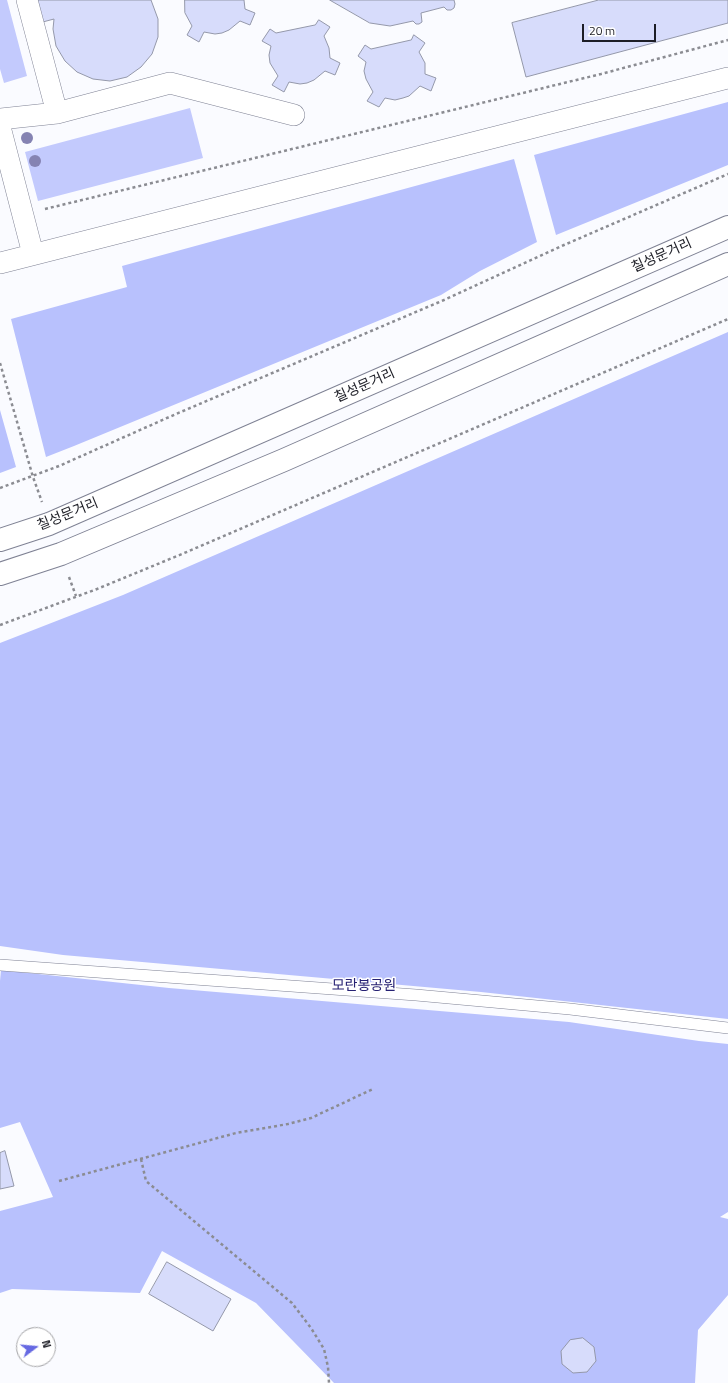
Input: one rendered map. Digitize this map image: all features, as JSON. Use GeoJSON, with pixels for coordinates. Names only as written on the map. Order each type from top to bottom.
{"type":"FeatureCollection","features":[{"type":"Feature","properties":{"kind":"main road","name":"칠성문거리"},"geometry":{"type":"LineString","coordinates":[[0,540],[49,524],[728,227]]}},
{"type":"Feature","properties":{"kind":"main road"},"geometry":{"type":"LineString","coordinates":[[0,574],[61,554],[284,460],[728,264]]}},
{"type":"Feature","properties":{"kind":"street"},"geometry":{"type":"LineString","coordinates":[[27,0],[57,113]]}},
{"type":"Feature","properties":{"kind":"street"},"geometry":{"type":"LineString","coordinates":[[0,262],[728,78]]}},
{"type":"Feature","properties":{"kind":"street"},"geometry":{"type":"LineString","coordinates":[[0,119],[57,113],[170,83],[294,116]]}},
{"type":"Feature","properties":{"kind":"street"},"geometry":{"type":"LineString","coordinates":[[0,127],[33,254]]}},
{"type":"Feature","properties":{"kind":"lane"},"geometry":{"type":"LineString","coordinates":[[0,965],[416,995],[570,1009],[728,1028]]}},
{"type":"Feature","properties":{"kind":"path"},"geometry":{"type":"LineString","coordinates":[[23,215],[601,74],[728,40]]}},
{"type":"Feature","properties":{"kind":"path"},"geometry":{"type":"LineString","coordinates":[[0,488],[33,477],[176,414],[444,300],[564,245],[728,174]]}},
{"type":"Feature","properties":{"kind":"path"},"geometry":{"type":"LineString","coordinates":[[0,625],[182,554],[728,319]]}},
{"type":"Feature","properties":{"kind":"path"},"geometry":{"type":"LineString","coordinates":[[0,363],[33,477],[49,524]]}},
{"type":"Feature","properties":{"kind":"path"},"geometry":{"type":"LineString","coordinates":[[61,554],[76,596]]}},
{"type":"Feature","properties":{"kind":"path"},"geometry":{"type":"LineString","coordinates":[[59,1181],[236,1133],[288,1124],[311,1118],[373,1089]]}},
{"type":"Feature","properties":{"kind":"path"},"geometry":{"type":"LineString","coordinates":[[141,1159],[146,1181],[292,1303],[311,1328],[324,1349],[328,1367],[329,1383]]}},
{"type":"Feature","properties":{"kind":"shaded area"},"geometry":{"type":"Polygon","coordinates":[[[0,0],[7,0],[27,76],[4,83],[0,69],[0,0]]]}},
{"type":"Feature","properties":{"kind":"shaded area"},"geometry":{"type":"Polygon","coordinates":[[[728,102],[728,165],[556,235],[534,155],[728,102]]]}},
{"type":"Feature","properties":{"kind":"shaded area"},"geometry":{"type":"Polygon","coordinates":[[[190,108],[203,158],[38,201],[25,152],[190,108]]]}},
{"type":"Feature","properties":{"kind":"shaded area"},"geometry":{"type":"Polygon","coordinates":[[[514,159],[537,242],[480,271],[441,295],[46,457],[11,319],[127,287],[122,266],[514,159]]]}},
{"type":"Feature","properties":{"kind":"shaded area"},"geometry":{"type":"Polygon","coordinates":[[[728,332],[728,1019],[481,992],[63,955],[0,946],[0,643],[123,595],[728,332]]]}},
{"type":"Feature","properties":{"kind":"shaded area"},"geometry":{"type":"Polygon","coordinates":[[[0,410],[16,467],[0,473],[0,410]]]}},
{"type":"Feature","properties":{"kind":"shaded area"},"geometry":{"type":"Polygon","coordinates":[[[1,970],[169,988],[569,1022],[728,1044],[728,1212],[720,1217],[728,1219],[728,1295],[698,1330],[695,1383],[334,1383],[256,1303],[162,1251],[140,1293],[12,1289],[0,1293],[0,1211],[53,1197],[20,1122],[0,1128],[1,970]]]}},
{"type":"Feature","properties":{"kind":"building"},"geometry":{"type":"Polygon","coordinates":[[[33,0],[151,0],[158,19],[158,37],[152,54],[141,67],[127,77],[110,81],[93,79],[77,72],[65,61],[56,46],[53,29],[54,19],[39,23],[33,0]]]}},
{"type":"Feature","properties":{"kind":"building"},"geometry":{"type":"Polygon","coordinates":[[[185,0],[244,0],[245,9],[255,13],[250,25],[240,21],[229,30],[222,33],[215,34],[204,32],[199,42],[187,35],[192,26],[185,13],[185,0]]]}},
{"type":"Feature","properties":{"kind":"building"},"geometry":{"type":"Polygon","coordinates":[[[330,0],[454,0],[455,4],[454,8],[451,10],[447,10],[444,7],[421,13],[422,22],[419,24],[416,24],[413,21],[390,26],[370,23],[330,0]]]}},
{"type":"Feature","properties":{"kind":"building"},"geometry":{"type":"Polygon","coordinates":[[[599,0],[728,0],[728,23],[526,77],[512,23],[599,0]]]}},
{"type":"Feature","properties":{"kind":"building"},"geometry":{"type":"Polygon","coordinates":[[[319,20],[330,27],[324,36],[329,48],[330,58],[340,63],[335,75],[325,71],[314,80],[307,83],[300,84],[289,82],[284,92],[272,85],[278,76],[270,63],[269,55],[271,46],[262,41],[270,29],[276,33],[315,25],[319,20]]]}},
{"type":"Feature","properties":{"kind":"building"},"geometry":{"type":"Polygon","coordinates":[[[414,35],[425,43],[419,52],[425,63],[425,74],[436,78],[431,91],[420,86],[409,96],[395,100],[385,98],[379,107],[367,101],[373,92],[366,79],[364,71],[366,62],[358,56],[365,45],[371,49],[411,40],[414,35]]]}},
{"type":"Feature","properties":{"kind":"building"},"geometry":{"type":"Polygon","coordinates":[[[5,1151],[14,1186],[0,1189],[0,1153],[5,1151]]]}},
{"type":"Feature","properties":{"kind":"building"},"geometry":{"type":"Polygon","coordinates":[[[167,1262],[231,1299],[213,1331],[149,1294],[167,1262]]]}},
{"type":"Feature","properties":{"kind":"building"},"geometry":{"type":"Polygon","coordinates":[[[583,1338],[594,1347],[596,1361],[587,1372],[573,1373],[562,1364],[561,1351],[570,1340],[583,1338]]]}},
{"type":"Feature","properties":{"kind":"park label","name":"모란봉공원"},"geometry":{"type":"Point","coordinates":[364,987]}}]}
